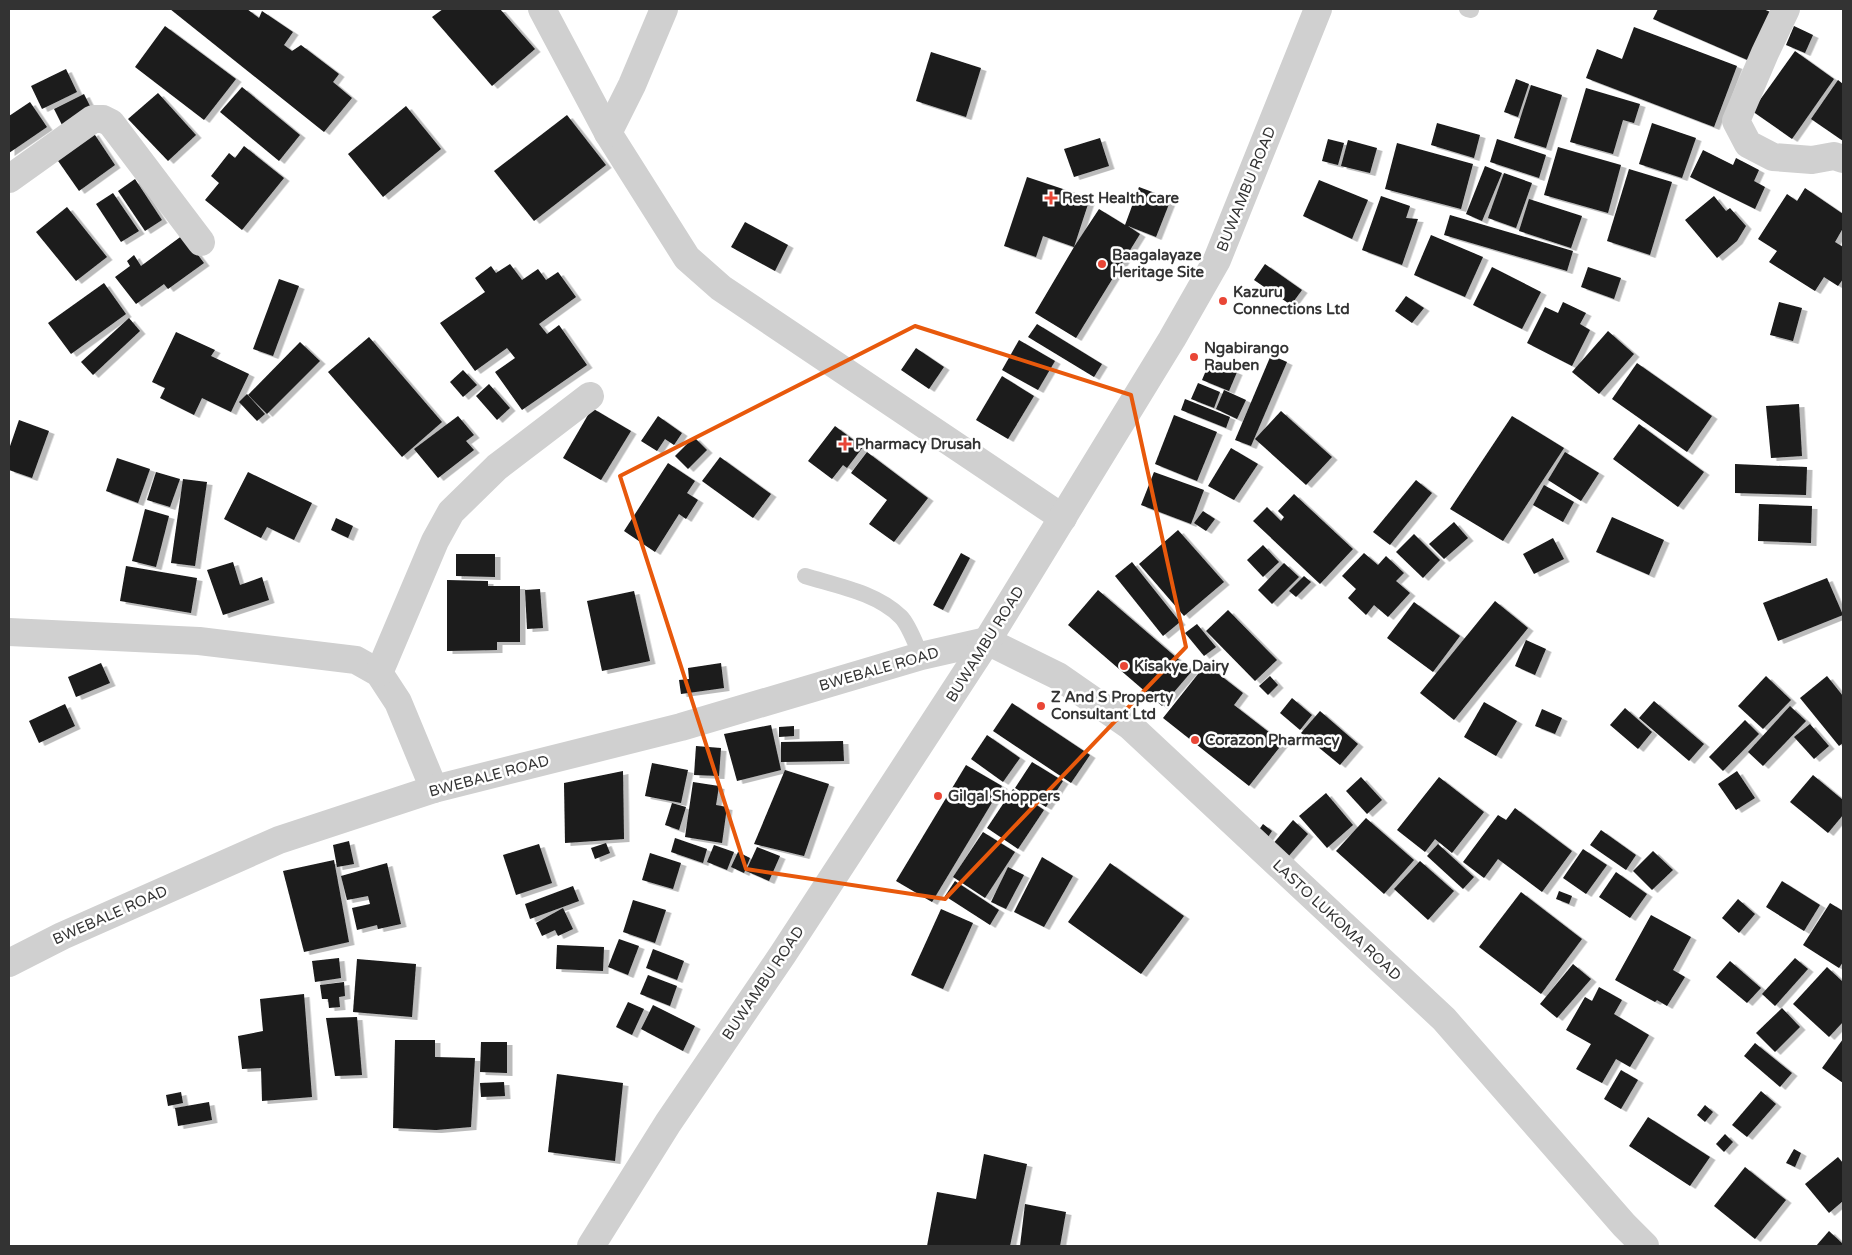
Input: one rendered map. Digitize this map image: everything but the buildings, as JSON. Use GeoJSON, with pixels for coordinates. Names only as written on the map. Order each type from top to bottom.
{"type":"FeatureCollection","features":[{"type":"Feature","properties":{"kind":"street"},"geometry":{"type":"LineString","coordinates":[[542,9],[608,133],[686,258],[721,288],[1063,518]]}},
{"type":"Feature","properties":{"kind":"street"},"geometry":{"type":"LineString","coordinates":[[608,133],[632,85],[664,9]]}},
{"type":"Feature","properties":{"kind":"street","name":"BUWAMBU ROAD"},"geometry":{"type":"LineString","coordinates":[[591,1246],[668,1123],[778,962],[988,641],[1172,339],[1217,260],[1318,9]]}},
{"type":"Feature","properties":{"kind":"street"},"geometry":{"type":"LineString","coordinates":[[1786,9],[1736,121],[1748,144],[1773,157],[1812,160],[1834,156],[1843,159]]}},
{"type":"Feature","properties":{"kind":"street"},"geometry":{"type":"LineString","coordinates":[[9,178],[93,119],[103,120],[111,123],[201,242]]}},
{"type":"Feature","properties":{"kind":"street"},"geometry":{"type":"LineString","coordinates":[[379,673],[435,541],[451,512],[497,466],[590,396]]}},
{"type":"Feature","properties":{"kind":"street"},"geometry":{"type":"LineString","coordinates":[[9,632],[199,640],[356,660],[379,673],[398,702],[434,789]]}},
{"type":"Feature","properties":{"kind":"street","name":"BWEBALE ROAD"},"geometry":{"type":"LineString","coordinates":[[9,963],[62,936],[279,840],[434,789],[681,727],[921,656],[988,641]]}},
{"type":"Feature","properties":{"kind":"street","name":"LASTO LUKOMA ROAD"},"geometry":{"type":"LineString","coordinates":[[988,641],[1058,676],[1130,726],[1444,1019],[1624,1225],[1645,1246]]}},
{"type":"Feature","properties":{"kind":"lane"},"geometry":{"type":"LineString","coordinates":[[805,576],[870,596],[883,604],[902,618],[921,656]]}},
{"type":"Feature","properties":{"kind":"highlighted area"},"geometry":{"type":"Polygon","coordinates":[[[915,326],[1131,395],[1186,647],[945,899],[746,869],[620,476],[915,326]]]}},
{"type":"Feature","properties":{"kind":"place","name":"Rest Health care"},"geometry":{"type":"Point","coordinates":[1051,198]}},
{"type":"Feature","properties":{"kind":"place","name":"Baagalayaze Heritage Site"},"geometry":{"type":"Point","coordinates":[1102,264]}},
{"type":"Feature","properties":{"kind":"place","name":"Kazuru Connections Ltd"},"geometry":{"type":"Point","coordinates":[1223,301]}},
{"type":"Feature","properties":{"kind":"place","name":"Ngabirango Rauben"},"geometry":{"type":"Point","coordinates":[1194,357]}},
{"type":"Feature","properties":{"kind":"place","name":"Pharmacy Drusah"},"geometry":{"type":"Point","coordinates":[845,444]}},
{"type":"Feature","properties":{"kind":"place","name":"Kisakye Dairy"},"geometry":{"type":"Point","coordinates":[1124,666]}},
{"type":"Feature","properties":{"kind":"place","name":"Z And S Property Consultant Ltd"},"geometry":{"type":"Point","coordinates":[1041,706]}},
{"type":"Feature","properties":{"kind":"place","name":"Corazon Pharmacy"},"geometry":{"type":"Point","coordinates":[1195,740]}},
{"type":"Feature","properties":{"kind":"place","name":"Gilgal Shoppers"},"geometry":{"type":"Point","coordinates":[938,796]}}]}
